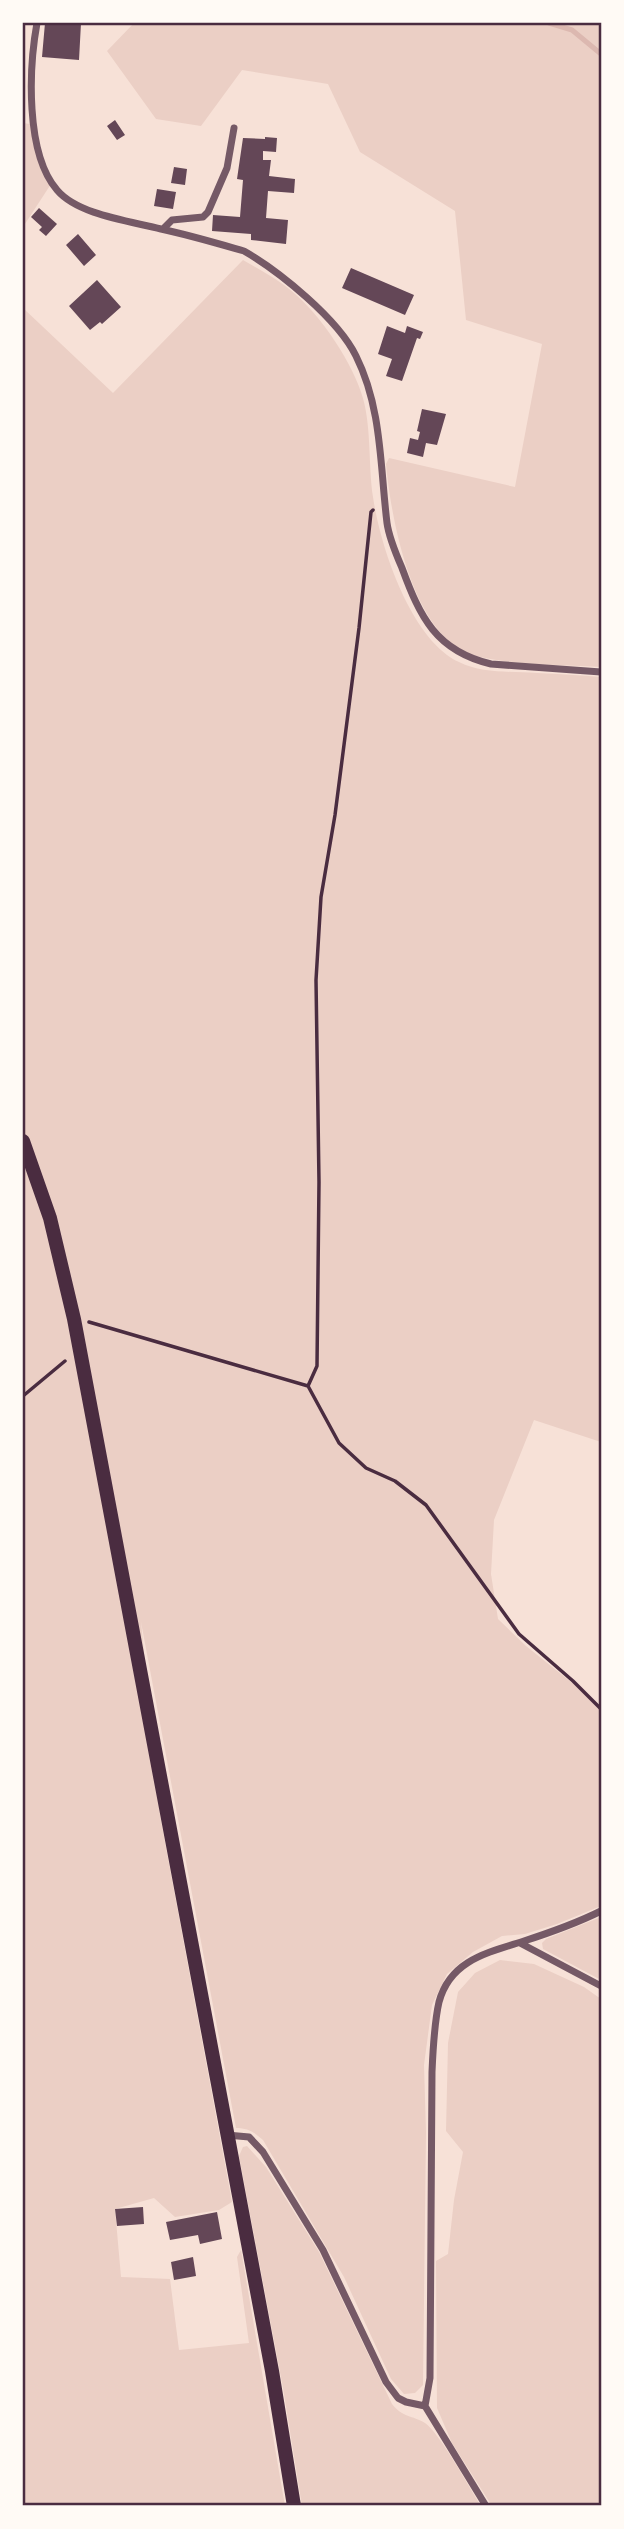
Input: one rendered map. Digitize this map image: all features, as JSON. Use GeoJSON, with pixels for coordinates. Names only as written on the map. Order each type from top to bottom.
{"type":"FeatureCollection","features":[{"type":"Feature","properties":{"kind":"main road"},"geometry":{"type":"LineString","coordinates":[[23,1141],[50,1218],[74,1319],[272,2371],[294,2506]]}},
{"type":"Feature","properties":{"kind":"street"},"geometry":{"type":"LineString","coordinates":[[37,23],[32,49],[33,125],[43,165],[57,190],[86,210],[244,251],[303,294],[338,331],[355,354],[368,390],[380,442],[387,524],[419,612],[433,632],[458,653],[491,664],[601,672]]}},
{"type":"Feature","properties":{"kind":"street"},"geometry":{"type":"LineString","coordinates":[[163,229],[172,220],[203,217],[208,212],[227,168],[234,128]]}},
{"type":"Feature","properties":{"kind":"street"},"geometry":{"type":"LineString","coordinates":[[486,2506],[425,2406],[430,2378],[432,2072],[440,2001],[458,1970],[486,1952],[578,1922],[601,1911]]}},
{"type":"Feature","properties":{"kind":"street"},"geometry":{"type":"LineString","coordinates":[[520,1942],[601,1986]]}},
{"type":"Feature","properties":{"kind":"street"},"geometry":{"type":"LineString","coordinates":[[228,2135],[249,2137],[263,2152],[328,2260],[386,2382],[398,2398],[425,2406]]}},
{"type":"Feature","properties":{"kind":"path"},"geometry":{"type":"LineString","coordinates":[[308,1386],[317,1366],[319,1182],[316,980],[321,897],[335,815],[371,512],[386,497]]}},
{"type":"Feature","properties":{"kind":"path"},"geometry":{"type":"LineString","coordinates":[[74,1319],[308,1386],[339,1443],[366,1468],[395,1481],[426,1506],[519,1633],[601,1709]]}},
{"type":"Feature","properties":{"kind":"path"},"geometry":{"type":"LineString","coordinates":[[23,1396],[67,1359],[80,1354]]}},
{"type":"Feature","properties":{"kind":"shaded area"},"geometry":{"type":"Polygon","coordinates":[[[134,23],[601,23],[601,667],[519,663],[473,655],[452,644],[434,625],[408,573],[393,514],[386,464],[389,458],[515,487],[542,344],[466,320],[455,211],[360,152],[328,84],[242,70],[201,126],[156,119],[107,51],[134,23]]]}},
{"type":"Feature","properties":{"kind":"shaded area"},"geometry":{"type":"Polygon","coordinates":[[[23,123],[30,124],[41,165],[51,184],[23,227],[23,123]]]}},
{"type":"Feature","properties":{"kind":"shaded area"},"geometry":{"type":"Polygon","coordinates":[[[243,260],[296,294],[330,333],[356,378],[367,417],[373,497],[383,540],[401,590],[426,634],[442,651],[468,666],[498,671],[601,677],[601,1442],[534,1420],[494,1520],[491,1574],[498,1619],[526,1646],[601,1706],[601,1906],[525,1934],[502,1936],[473,1952],[447,1974],[432,2005],[424,2065],[426,2132],[423,2385],[415,2393],[404,2394],[391,2379],[344,2277],[263,2140],[251,2131],[236,2128],[141,1622],[160,1815],[232,2202],[219,2210],[175,2217],[154,2198],[115,2209],[121,2277],[170,2279],[179,2350],[249,2343],[237,2257],[241,2250],[285,2506],[23,2506],[23,308],[113,393],[243,260]]]}},
{"type":"Feature","properties":{"kind":"shaded area"},"geometry":{"type":"Polygon","coordinates":[[[601,1917],[601,1980],[543,1949],[542,1943],[546,1939],[601,1917]]]}},
{"type":"Feature","properties":{"kind":"shaded area"},"geometry":{"type":"Polygon","coordinates":[[[500,1960],[534,1964],[584,1987],[601,1999],[601,2506],[492,2506],[452,2443],[437,2408],[436,2261],[448,2254],[463,2152],[446,2131],[448,2043],[458,1992],[475,1973],[500,1960]]]}},
{"type":"Feature","properties":{"kind":"shaded area"},"geometry":{"type":"Polygon","coordinates":[[[247,2146],[266,2167],[319,2252],[392,2404],[400,2412],[431,2428],[481,2506],[302,2506],[283,2388],[239,2156],[243,2147],[247,2146]]]}},
{"type":"Feature","properties":{"kind":"building"},"geometry":{"type":"Polygon","coordinates":[[[45,23],[81,23],[79,60],[42,57],[45,23]]]}},
{"type":"Feature","properties":{"kind":"building"},"geometry":{"type":"Polygon","coordinates":[[[115,120],[125,135],[117,140],[107,126],[115,120]]]}},
{"type":"Feature","properties":{"kind":"building"},"geometry":{"type":"Polygon","coordinates":[[[243,138],[277,138],[276,152],[263,151],[263,160],[271,160],[269,176],[295,179],[294,193],[268,191],[266,218],[288,220],[286,244],[251,240],[251,234],[212,231],[213,215],[240,217],[243,180],[237,179],[243,138]]]}},
{"type":"Feature","properties":{"kind":"building"},"geometry":{"type":"Polygon","coordinates":[[[174,167],[187,169],[185,185],[171,183],[174,167]]]}},
{"type":"Feature","properties":{"kind":"building"},"geometry":{"type":"Polygon","coordinates":[[[157,189],[176,192],[173,209],[154,206],[157,189]]]}},
{"type":"Feature","properties":{"kind":"building"},"geometry":{"type":"Polygon","coordinates":[[[39,208],[57,224],[46,236],[39,230],[42,227],[31,217],[39,208]]]}},
{"type":"Feature","properties":{"kind":"building"},"geometry":{"type":"Polygon","coordinates":[[[78,234],[96,255],[84,266],[66,245],[78,234]]]}},
{"type":"Feature","properties":{"kind":"building"},"geometry":{"type":"Polygon","coordinates":[[[351,268],[414,295],[405,315],[342,288],[351,268]]]}},
{"type":"Feature","properties":{"kind":"building"},"geometry":{"type":"Polygon","coordinates":[[[97,280],[121,307],[102,324],[100,322],[90,330],[69,306],[97,280]]]}},
{"type":"Feature","properties":{"kind":"building"},"geometry":{"type":"Polygon","coordinates":[[[387,326],[405,333],[407,326],[423,332],[420,339],[417,338],[402,381],[386,376],[392,359],[378,354],[387,326]]]}},
{"type":"Feature","properties":{"kind":"building"},"geometry":{"type":"Polygon","coordinates":[[[422,409],[446,414],[437,445],[426,443],[423,457],[407,453],[410,438],[418,440],[420,432],[417,431],[422,409]]]}},
{"type":"Feature","properties":{"kind":"building"},"geometry":{"type":"Polygon","coordinates":[[[143,2207],[144,2224],[117,2226],[115,2209],[143,2207]]]}},
{"type":"Feature","properties":{"kind":"building"},"geometry":{"type":"Polygon","coordinates":[[[217,2212],[222,2239],[200,2244],[198,2235],[170,2240],[166,2222],[217,2212]]]}},
{"type":"Feature","properties":{"kind":"building"},"geometry":{"type":"Polygon","coordinates":[[[193,2257],[196,2276],[174,2280],[171,2262],[193,2257]]]}},
{"type":"Feature","properties":{"kind":"waterway"},"geometry":{"type":"LineString","coordinates":[[549,23],[572,30],[601,54]]}}]}
